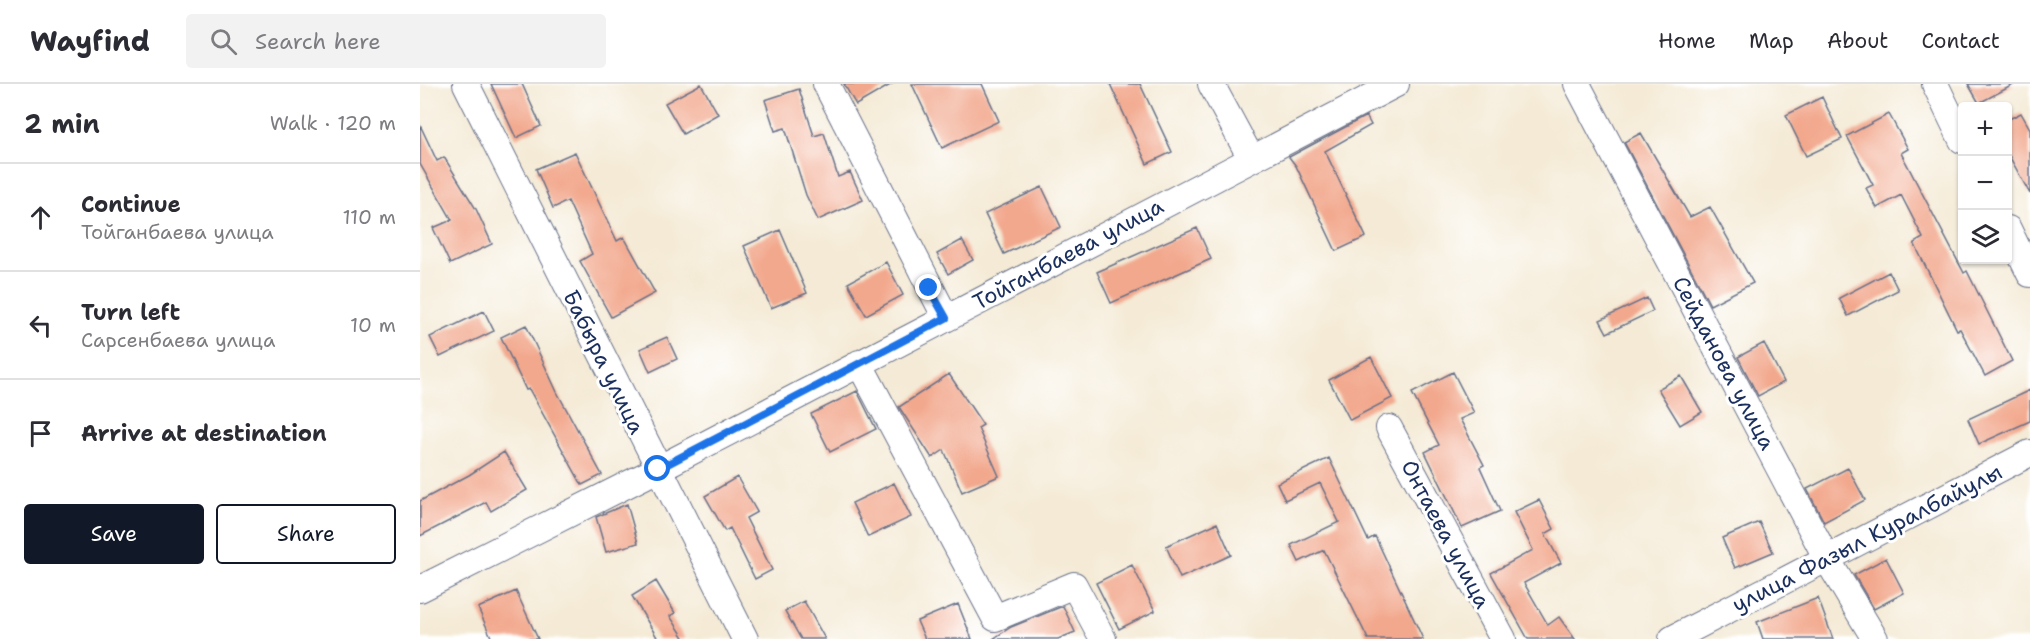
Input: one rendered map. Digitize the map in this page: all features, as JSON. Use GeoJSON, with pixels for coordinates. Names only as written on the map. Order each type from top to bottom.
{"type":"FeatureCollection","features":[{"type":"Feature","properties":{"kind":"street","name":"Бабыра улица"},"geometry":{"type":"LineString","coordinates":[[466,84],[745,639]]}},
{"type":"Feature","properties":{"kind":"street"},"geometry":{"type":"LineString","coordinates":[[826,84],[946,318]]}},
{"type":"Feature","properties":{"kind":"street"},"geometry":{"type":"LineString","coordinates":[[1211,84],[1251,158]]}},
{"type":"Feature","properties":{"kind":"street","name":"Тойганбаева улица"},"geometry":{"type":"LineString","coordinates":[[420,589],[658,469],[1396,84]]}},
{"type":"Feature","properties":{"kind":"street","name":"Сейданова улица"},"geometry":{"type":"LineString","coordinates":[[1577,84],[1827,559],[1875,639]]}},
{"type":"Feature","properties":{"kind":"street"},"geometry":{"type":"LineString","coordinates":[[1935,84],[1958,132]]}},
{"type":"Feature","properties":{"kind":"street"},"geometry":{"type":"LineString","coordinates":[[2012,239],[2030,274]]}},
{"type":"Feature","properties":{"kind":"street"},"geometry":{"type":"LineString","coordinates":[[859,363],[995,618],[1074,585],[1103,639]]}},
{"type":"Feature","properties":{"kind":"street","name":"Онтаева улица"},"geometry":{"type":"LineString","coordinates":[[1389,428],[1503,639]]}},
{"type":"Feature","properties":{"kind":"street","name":"улица Фазыл Куралбайулы"},"geometry":{"type":"LineString","coordinates":[[1672,639],[2030,453]]}},
{"type":"Feature","properties":{"kind":"building"},"geometry":{"type":"Polygon","coordinates":[[[491,84],[522,84],[541,126],[516,138],[491,84]]]}},
{"type":"Feature","properties":{"kind":"building"},"geometry":{"type":"Polygon","coordinates":[[[701,84],[718,114],[683,134],[665,103],[701,84]]]}},
{"type":"Feature","properties":{"kind":"building"},"geometry":{"type":"Polygon","coordinates":[[[844,84],[892,84],[856,105],[844,84]]]}},
{"type":"Feature","properties":{"kind":"building"},"geometry":{"type":"Polygon","coordinates":[[[912,84],[982,84],[999,121],[942,148],[912,84]]]}},
{"type":"Feature","properties":{"kind":"building"},"geometry":{"type":"Polygon","coordinates":[[[1110,84],[1140,84],[1172,152],[1147,164],[1110,84]]]}},
{"type":"Feature","properties":{"kind":"building"},"geometry":{"type":"Polygon","coordinates":[[[1968,84],[2015,84],[1981,102],[1978,102],[1968,84]]]}},
{"type":"Feature","properties":{"kind":"building"},"geometry":{"type":"Polygon","coordinates":[[[799,89],[814,136],[824,133],[838,177],[850,172],[863,200],[818,220],[806,195],[785,128],[775,131],[765,100],[799,89]]]}},
{"type":"Feature","properties":{"kind":"building"},"geometry":{"type":"Polygon","coordinates":[[[1822,97],[1842,139],[1806,156],[1786,115],[1822,97]]]}},
{"type":"Feature","properties":{"kind":"building"},"geometry":{"type":"Polygon","coordinates":[[[2021,113],[2030,129],[2030,194],[2012,161],[2012,118],[2021,113]]]}},
{"type":"Feature","properties":{"kind":"building"},"geometry":{"type":"Polygon","coordinates":[[[1889,114],[1908,149],[1901,153],[1958,264],[1964,273],[1967,271],[2012,361],[1985,376],[1960,329],[1957,330],[1914,243],[1923,238],[1901,195],[1877,208],[1866,188],[1873,185],[1847,136],[1889,114]]]}},
{"type":"Feature","properties":{"kind":"building"},"geometry":{"type":"Polygon","coordinates":[[[1366,116],[1371,125],[1325,151],[1366,237],[1336,251],[1296,166],[1289,157],[1366,116]]]}},
{"type":"Feature","properties":{"kind":"building"},"geometry":{"type":"Polygon","coordinates":[[[420,125],[437,161],[444,157],[476,209],[492,244],[450,264],[433,228],[452,220],[420,164],[420,125]]]}},
{"type":"Feature","properties":{"kind":"building"},"geometry":{"type":"Polygon","coordinates":[[[1641,133],[1690,217],[1710,207],[1753,283],[1710,305],[1624,142],[1641,133]]]}},
{"type":"Feature","properties":{"kind":"building"},"geometry":{"type":"Polygon","coordinates":[[[575,152],[617,241],[624,237],[655,293],[611,317],[580,261],[592,254],[568,201],[553,208],[536,169],[575,152]]]}},
{"type":"Feature","properties":{"kind":"building"},"geometry":{"type":"Polygon","coordinates":[[[1042,187],[1061,227],[1004,254],[985,214],[1042,187]]]}},
{"type":"Feature","properties":{"kind":"building"},"geometry":{"type":"Polygon","coordinates":[[[1197,228],[1211,259],[1111,303],[1097,272],[1197,228]]]}},
{"type":"Feature","properties":{"kind":"building"},"geometry":{"type":"Polygon","coordinates":[[[780,230],[807,293],[771,308],[744,246],[780,230]]]}},
{"type":"Feature","properties":{"kind":"building"},"geometry":{"type":"Polygon","coordinates":[[[962,240],[973,260],[948,274],[937,254],[962,240]]]}},
{"type":"Feature","properties":{"kind":"building"},"geometry":{"type":"Polygon","coordinates":[[[886,262],[903,295],[866,315],[848,283],[886,262]]]}},
{"type":"Feature","properties":{"kind":"building"},"geometry":{"type":"Polygon","coordinates":[[[1889,272],[1898,290],[1848,316],[1839,298],[1889,272]]]}},
{"type":"Feature","properties":{"kind":"building"},"geometry":{"type":"Polygon","coordinates":[[[1647,298],[1653,311],[1607,333],[1600,320],[1647,298]]]}},
{"type":"Feature","properties":{"kind":"building"},"geometry":{"type":"Polygon","coordinates":[[[484,311],[494,331],[440,357],[430,337],[484,311]]]}},
{"type":"Feature","properties":{"kind":"building"},"geometry":{"type":"Polygon","coordinates":[[[526,325],[557,392],[602,475],[582,485],[529,389],[526,390],[501,337],[526,325]]]}},
{"type":"Feature","properties":{"kind":"building"},"geometry":{"type":"Polygon","coordinates":[[[667,337],[677,359],[650,372],[640,349],[667,337]]]}},
{"type":"Feature","properties":{"kind":"building"},"geometry":{"type":"Polygon","coordinates":[[[1764,343],[1784,382],[1758,396],[1738,357],[1764,343]]]}},
{"type":"Feature","properties":{"kind":"building"},"geometry":{"type":"Polygon","coordinates":[[[1371,357],[1392,398],[1350,420],[1329,380],[1371,357]]]}},
{"type":"Feature","properties":{"kind":"building"},"geometry":{"type":"Polygon","coordinates":[[[1453,372],[1474,413],[1460,419],[1484,465],[1480,467],[1500,511],[1462,528],[1425,452],[1439,445],[1412,393],[1453,372]]]}},
{"type":"Feature","properties":{"kind":"building"},"geometry":{"type":"Polygon","coordinates":[[[949,374],[983,425],[978,428],[999,476],[962,492],[944,450],[932,458],[899,407],[949,374]]]}},
{"type":"Feature","properties":{"kind":"building"},"geometry":{"type":"Polygon","coordinates":[[[1681,376],[1702,412],[1680,425],[1658,389],[1681,376]]]}},
{"type":"Feature","properties":{"kind":"building"},"geometry":{"type":"Polygon","coordinates":[[[2030,390],[2030,421],[1979,444],[1968,419],[2030,390]]]}},
{"type":"Feature","properties":{"kind":"building"},"geometry":{"type":"Polygon","coordinates":[[[857,391],[876,429],[830,452],[811,414],[857,391]]]}},
{"type":"Feature","properties":{"kind":"building"},"geometry":{"type":"Polygon","coordinates":[[[504,452],[527,490],[491,511],[486,502],[420,536],[420,501],[469,475],[504,452]]]}},
{"type":"Feature","properties":{"kind":"building"},"geometry":{"type":"Polygon","coordinates":[[[1329,458],[1368,540],[1375,536],[1423,639],[1368,639],[1324,550],[1299,562],[1291,545],[1339,522],[1320,483],[1285,500],[1277,483],[1329,458]]]}},
{"type":"Feature","properties":{"kind":"building"},"geometry":{"type":"Polygon","coordinates":[[[1848,468],[1865,500],[1824,522],[1807,489],[1848,468]]]}},
{"type":"Feature","properties":{"kind":"building"},"geometry":{"type":"Polygon","coordinates":[[[737,477],[757,512],[746,518],[772,570],[755,579],[730,528],[725,531],[705,496],[737,477]]]}},
{"type":"Feature","properties":{"kind":"building"},"geometry":{"type":"Polygon","coordinates":[[[894,483],[911,517],[868,537],[852,503],[894,483]]]}},
{"type":"Feature","properties":{"kind":"building"},"geometry":{"type":"Polygon","coordinates":[[[1539,500],[1554,529],[1545,534],[1561,563],[1524,583],[1548,625],[1559,617],[1575,639],[1528,639],[1491,573],[1533,550],[1514,512],[1539,500]]]}},
{"type":"Feature","properties":{"kind":"building"},"geometry":{"type":"Polygon","coordinates":[[[627,504],[638,543],[606,552],[596,517],[627,504]]]}},
{"type":"Feature","properties":{"kind":"building"},"geometry":{"type":"Polygon","coordinates":[[[1759,522],[1773,552],[1735,568],[1722,538],[1759,522]]]}},
{"type":"Feature","properties":{"kind":"building"},"geometry":{"type":"Polygon","coordinates":[[[1217,523],[1231,555],[1180,578],[1166,546],[1217,523]]]}},
{"type":"Feature","properties":{"kind":"building"},"geometry":{"type":"Polygon","coordinates":[[[1886,558],[1904,593],[1874,609],[1854,575],[1886,558]]]}},
{"type":"Feature","properties":{"kind":"building"},"geometry":{"type":"Polygon","coordinates":[[[1132,565],[1155,611],[1119,629],[1096,583],[1132,565]]]}},
{"type":"Feature","properties":{"kind":"building"},"geometry":{"type":"Polygon","coordinates":[[[656,581],[675,613],[670,616],[685,639],[658,639],[632,596],[656,581]]]}},
{"type":"Feature","properties":{"kind":"building"},"geometry":{"type":"Polygon","coordinates":[[[516,591],[538,639],[492,639],[478,608],[516,591]]]}},
{"type":"Feature","properties":{"kind":"building"},"geometry":{"type":"Polygon","coordinates":[[[1818,598],[1833,639],[1763,639],[1757,622],[1818,598]]]}},
{"type":"Feature","properties":{"kind":"building"},"geometry":{"type":"Polygon","coordinates":[[[804,601],[825,639],[801,639],[785,611],[804,601]]]}},
{"type":"Feature","properties":{"kind":"building"},"geometry":{"type":"Polygon","coordinates":[[[958,604],[972,639],[925,639],[917,621],[958,604]]]}},
{"type":"Feature","properties":{"kind":"building"},"geometry":{"type":"Polygon","coordinates":[[[1063,606],[1075,632],[1058,639],[993,639],[1011,627],[1063,606]]]}},
{"type":"Feature","properties":{"kind":"route"},"geometry":{"type":"LineString","coordinates":[[658,469],[946,318],[929,288]]}}]}
